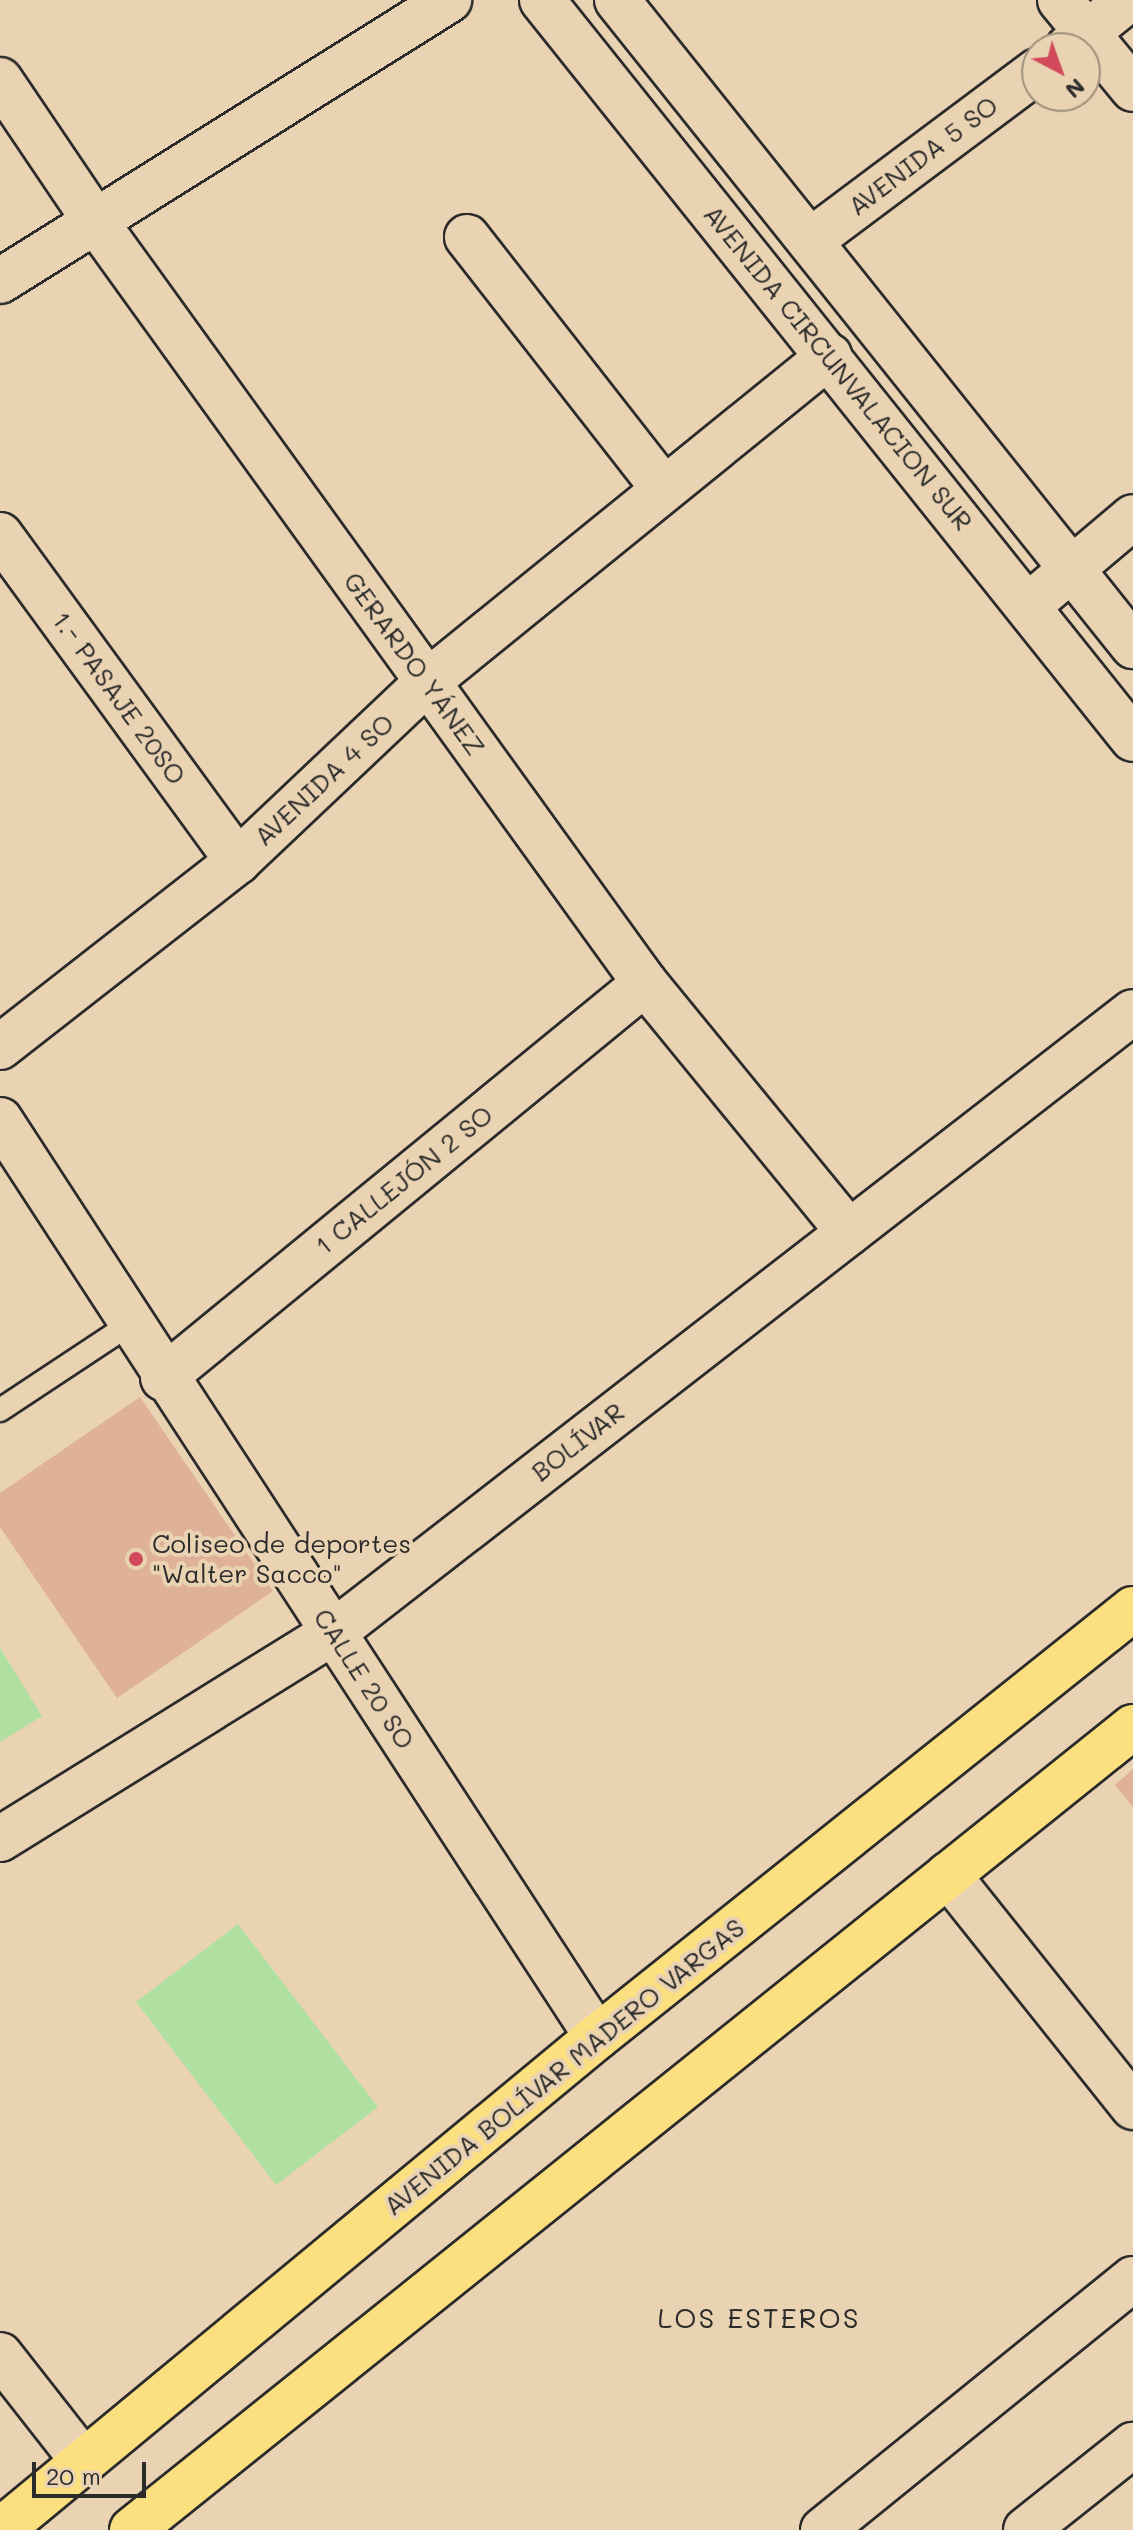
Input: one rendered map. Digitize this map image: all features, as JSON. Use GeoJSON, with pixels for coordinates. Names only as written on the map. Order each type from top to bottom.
{"type":"FeatureCollection","features":[{"type":"Feature","properties":{"kind":"main road","name":"AVENIDA BOLÍVAR MADERO VARGAS"},"geometry":{"type":"LineString","coordinates":[[1,2530],[597,2037],[1133,1609]]}},
{"type":"Feature","properties":{"kind":"main road"},"geometry":{"type":"LineString","coordinates":[[132,2530],[1133,1727]]}},
{"type":"Feature","properties":{"kind":"street"},"geometry":{"type":"LineString","coordinates":[[0,281],[93,218],[449,0]]}},
{"type":"Feature","properties":{"kind":"street","name":"AVENIDA CIRCUNVALACION SUR"},"geometry":{"type":"LineString","coordinates":[[542,0],[1029,605],[1133,739]]}},
{"type":"Feature","properties":{"kind":"street"},"geometry":{"type":"LineString","coordinates":[[617,0],[1133,646]]}},
{"type":"Feature","properties":{"kind":"street"},"geometry":{"type":"LineString","coordinates":[[1060,0],[1074,32]]}},
{"type":"Feature","properties":{"kind":"street"},"geometry":{"type":"LineString","coordinates":[[1088,32],[1128,0]]}},
{"type":"Feature","properties":{"kind":"street"},"geometry":{"type":"LineString","coordinates":[[1101,60],[1133,89]]}},
{"type":"Feature","properties":{"kind":"street","name":"GERARDO YÁNEZ"},"geometry":{"type":"LineString","coordinates":[[0,80],[93,218],[645,983],[849,1232]]}},
{"type":"Feature","properties":{"kind":"street","name":"AVENIDA 5 SO"},"geometry":{"type":"LineString","coordinates":[[810,241],[1021,83]]}},
{"type":"Feature","properties":{"kind":"street"},"geometry":{"type":"LineString","coordinates":[[467,237],[664,489]]}},
{"type":"Feature","properties":{"kind":"street","name":"AVENIDA 4 SO"},"geometry":{"type":"LineString","coordinates":[[0,1047],[238,861],[427,682],[829,356]]}},
{"type":"Feature","properties":{"kind":"street"},"geometry":{"type":"LineString","coordinates":[[1029,605],[1070,567],[1133,517]]}},
{"type":"Feature","properties":{"kind":"street","name":"1.- PASAJE 20SO"},"geometry":{"type":"LineString","coordinates":[[0,535],[238,861]]}},
{"type":"Feature","properties":{"kind":"street","name":"1 CALLEJÓN 2 SO"},"geometry":{"type":"LineString","coordinates":[[163,1378],[645,983]]}},
{"type":"Feature","properties":{"kind":"street","name":"BOLÍVAR"},"geometry":{"type":"LineString","coordinates":[[0,1839],[334,1632],[1133,1012]]}},
{"type":"Feature","properties":{"kind":"street","name":"CALLE 20 SO"},"geometry":{"type":"LineString","coordinates":[[0,1120],[163,1378],[334,1632],[597,2037]]}},
{"type":"Feature","properties":{"kind":"street"},"geometry":{"type":"LineString","coordinates":[[948,1875],[1133,2107]]}},
{"type":"Feature","properties":{"kind":"street"},"geometry":{"type":"LineString","coordinates":[[823,2530],[1133,2279]]}},
{"type":"Feature","properties":{"kind":"street"},"geometry":{"type":"LineString","coordinates":[[0,2355],[84,2462]]}},
{"type":"Feature","properties":{"kind":"street"},"geometry":{"type":"LineString","coordinates":[[1026,2530],[1133,2445]]}},
{"type":"Feature","properties":{"kind":"lane"},"geometry":{"type":"LineString","coordinates":[[0,1410],[130,1324]]}},
{"type":"Feature","properties":{"kind":"green space"},"geometry":{"type":"Polygon","coordinates":[[[0,1648],[42,1716],[0,1742],[0,1648]]]}},
{"type":"Feature","properties":{"kind":"green space"},"geometry":{"type":"Polygon","coordinates":[[[238,1924],[378,2107],[276,2185],[136,2002],[238,1924]]]}},
{"type":"Feature","properties":{"kind":"building","name":"Coliseo de deportes \"Walter Sacco\""},"geometry":{"type":"Polygon","coordinates":[[[140,1397],[273,1591],[117,1698],[0,1527],[0,1493],[140,1397]]]}},
{"type":"Feature","properties":{"kind":"building"},"geometry":{"type":"Polygon","coordinates":[[[1133,1769],[1133,1807],[1115,1785],[1133,1769]]]}},
{"type":"Feature","properties":{"kind":"place","name":"Coliseo de deportes \"Walter Sacco\""},"geometry":{"type":"Point","coordinates":[136,1559]}},
{"type":"Feature","properties":{"kind":"district","name":"LOS ESTEROS"},"geometry":{"type":"Point","coordinates":[759,2317]}}]}
